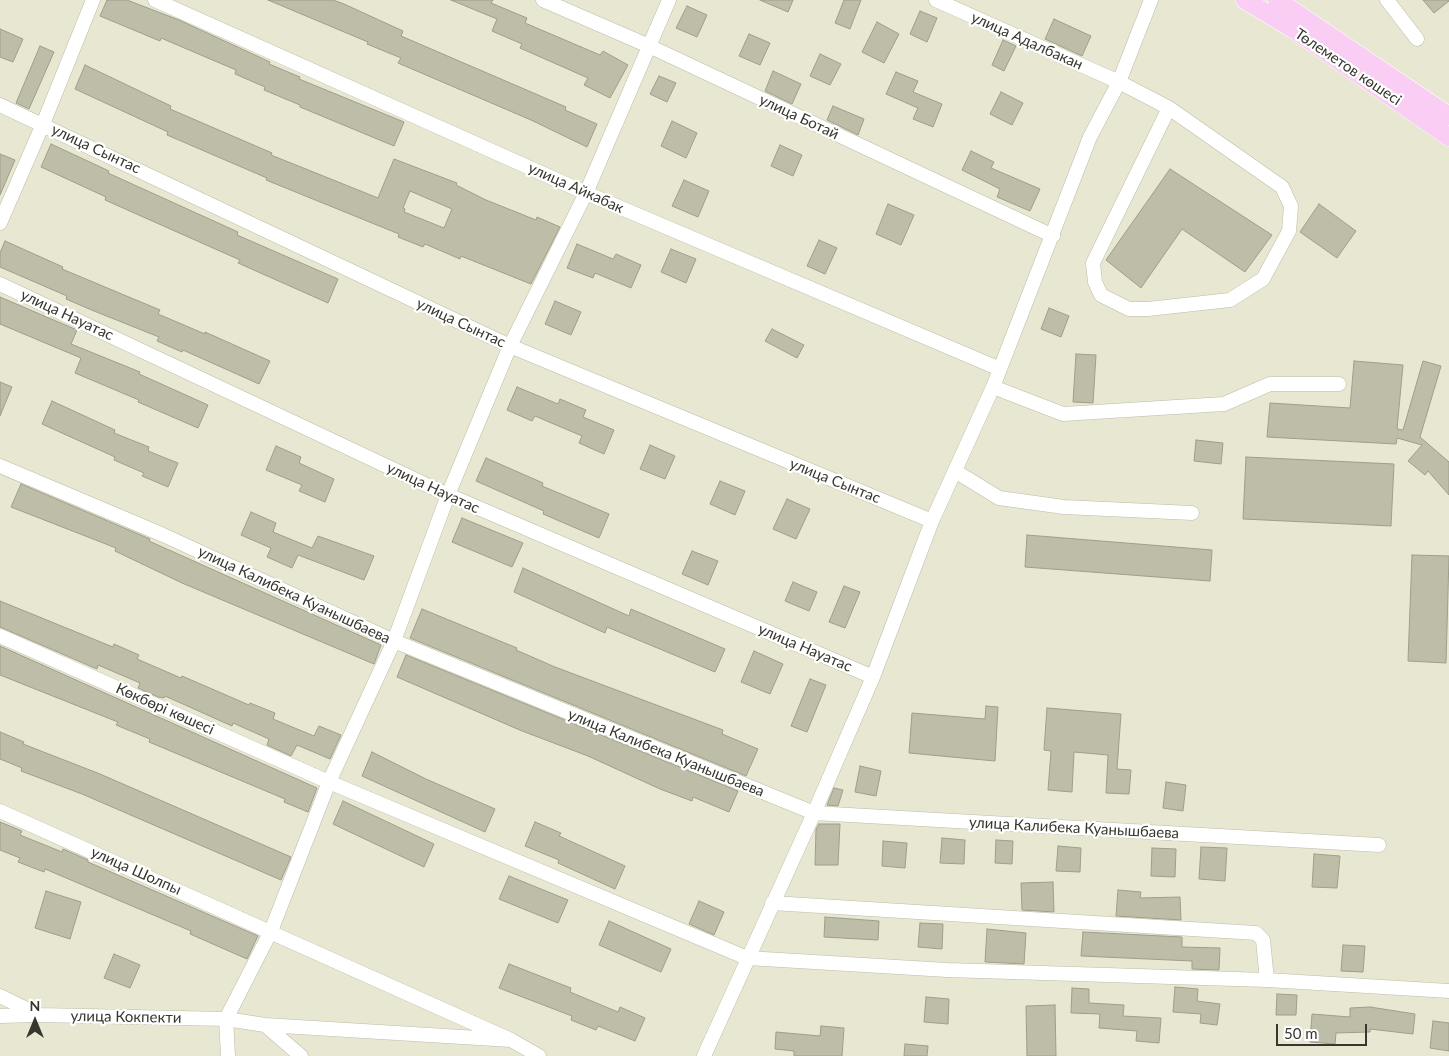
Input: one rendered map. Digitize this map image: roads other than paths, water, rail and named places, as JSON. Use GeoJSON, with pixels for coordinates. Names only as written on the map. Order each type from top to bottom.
{"type":"FeatureCollection","features":[{"type":"Feature","properties":{"kind":"main road","name":"Төлеметов көшесі"},"geometry":{"type":"LineString","coordinates":[[1246,0],[1301,35],[1449,137]]}},
{"type":"Feature","properties":{"kind":"main road","name":"Төлеметов көшесі"},"geometry":{"type":"LineString","coordinates":[[1277,0],[1449,116]]}},
{"type":"Feature","properties":{"kind":"street"},"geometry":{"type":"LineString","coordinates":[[0,223],[43,124],[93,0]]}},
{"type":"Feature","properties":{"kind":"street","name":"улица Айкабак"},"geometry":{"type":"LineString","coordinates":[[155,0],[586,193],[1000,369]]}},
{"type":"Feature","properties":{"kind":"street","name":"улица Ботай"},"geometry":{"type":"LineString","coordinates":[[544,0],[649,46],[1053,236]]}},
{"type":"Feature","properties":{"kind":"street"},"geometry":{"type":"LineString","coordinates":[[228,1056],[226,1019],[271,931],[329,782],[394,641],[448,495],[510,346],[586,193],[669,0]]}},
{"type":"Feature","properties":{"kind":"street","name":"улица Адалбакан"},"geometry":{"type":"LineString","coordinates":[[936,0],[1119,82],[1169,108],[1282,187],[1292,206],[1290,231],[1263,278],[1230,300],[1148,310],[1129,309],[1100,295],[1095,282],[1093,263],[1169,108]]}},
{"type":"Feature","properties":{"kind":"street"},"geometry":{"type":"LineString","coordinates":[[704,1056],[814,813],[873,677],[932,521],[993,387],[1090,137],[1119,82],[1151,0]]}},
{"type":"Feature","properties":{"kind":"street"},"geometry":{"type":"LineString","coordinates":[[1387,0],[1417,39]]}},
{"type":"Feature","properties":{"kind":"street","name":"улица Сынтас"},"geometry":{"type":"LineString","coordinates":[[0,105],[510,346],[932,521]]}},
{"type":"Feature","properties":{"kind":"street","name":"улица Науатас"},"geometry":{"type":"LineString","coordinates":[[0,284],[448,495],[873,677]]}},
{"type":"Feature","properties":{"kind":"street"},"geometry":{"type":"LineString","coordinates":[[993,387],[1063,414],[1224,404],[1270,384],[1339,384]]}},
{"type":"Feature","properties":{"kind":"street","name":"улица Калибека Куанышбаева"},"geometry":{"type":"LineString","coordinates":[[0,466],[162,534],[394,641],[814,813],[1379,845]]}},
{"type":"Feature","properties":{"kind":"street"},"geometry":{"type":"LineString","coordinates":[[955,471],[999,498],[1064,507],[1192,514]]}},
{"type":"Feature","properties":{"kind":"street","name":"Көкбөрі көшесі"},"geometry":{"type":"LineString","coordinates":[[0,636],[329,782],[747,958],[947,970],[1267,980],[1449,991]]}},
{"type":"Feature","properties":{"kind":"street","name":"улица Шолпы"},"geometry":{"type":"LineString","coordinates":[[0,811],[511,1040],[539,1056]]}},
{"type":"Feature","properties":{"kind":"street"},"geometry":{"type":"LineString","coordinates":[[772,903],[925,914],[1256,933],[1262,940],[1267,980]]}},
{"type":"Feature","properties":{"kind":"street","name":"улица Кокпекти"},"geometry":{"type":"LineString","coordinates":[[0,996],[38,1015],[226,1019],[265,1025],[511,1040]]}},
{"type":"Feature","properties":{"kind":"street"},"geometry":{"type":"LineString","coordinates":[[0,1016],[38,1015]]}},
{"type":"Feature","properties":{"kind":"street"},"geometry":{"type":"LineString","coordinates":[[265,1025],[302,1056]]}}]}
